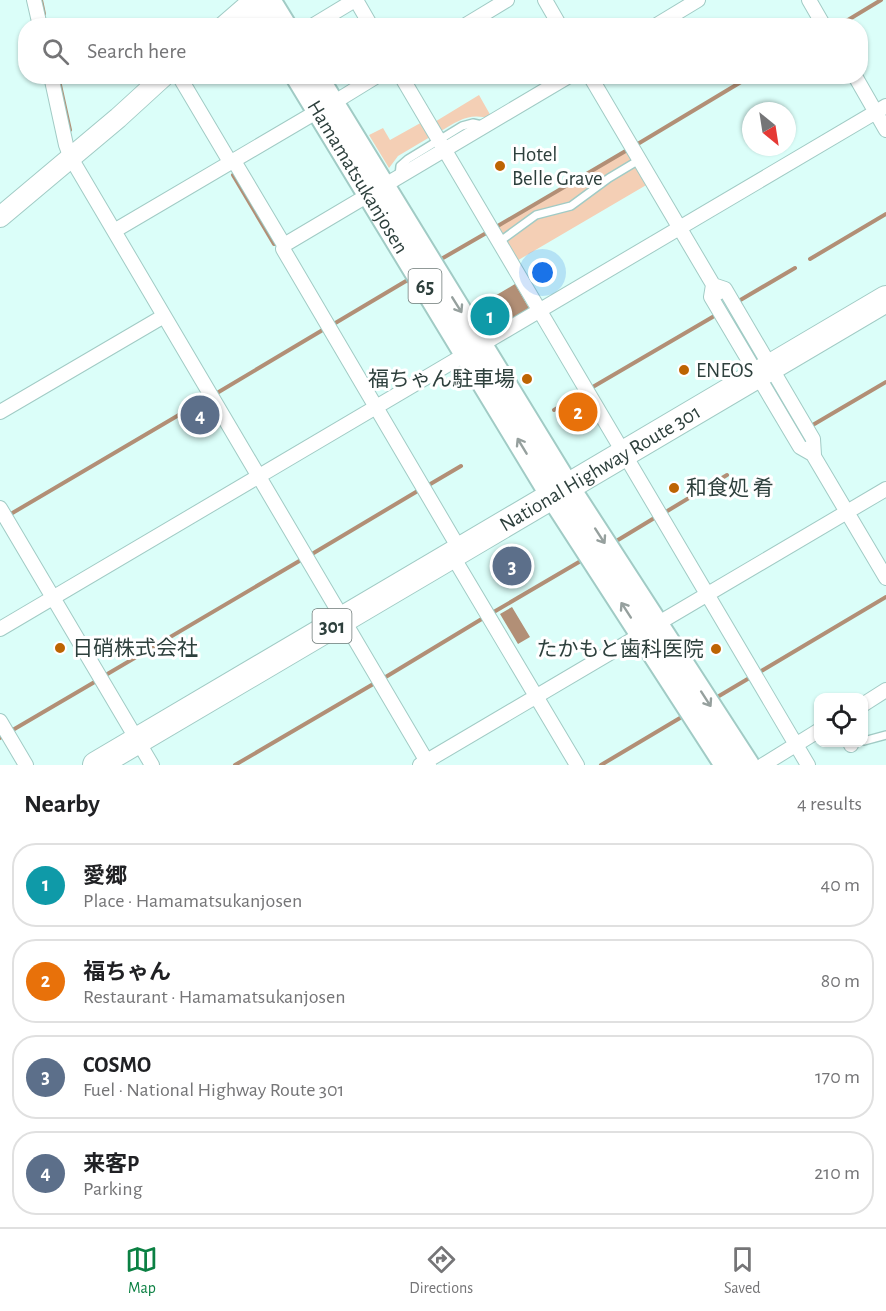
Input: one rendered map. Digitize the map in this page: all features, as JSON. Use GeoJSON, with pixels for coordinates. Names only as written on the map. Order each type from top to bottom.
{"type":"FeatureCollection","features":[{"type":"Feature","properties":{"kind":"highway","name":"National Highway Route 301"},"geometry":{"type":"LineString","coordinates":[[96,765],[886,299]]}},
{"type":"Feature","properties":{"kind":"main road"},"geometry":{"type":"LineString","coordinates":[[256,1],[262,18]]}},
{"type":"Feature","properties":{"kind":"main road"},"geometry":{"type":"LineString","coordinates":[[256,1],[276,18]]}},
{"type":"Feature","properties":{"kind":"main road","name":"Hamamatsukanjosen"},"geometry":{"type":"LineString","coordinates":[[304,84],[325,107],[384,186],[474,349],[560,491],[649,629],[748,765]]}},
{"type":"Feature","properties":{"kind":"main road","name":"Hamamatsukanjosen"},"geometry":{"type":"LineString","coordinates":[[318,84],[325,107]]}},
{"type":"Feature","properties":{"kind":"main road","name":"Hamamatsukanjosen"},"geometry":{"type":"LineString","coordinates":[[649,629],[726,765]]}},
{"type":"Feature","properties":{"kind":"street"},"geometry":{"type":"LineString","coordinates":[[34,0],[38,18]]}},
{"type":"Feature","properties":{"kind":"street"},"geometry":{"type":"LineString","coordinates":[[326,18],[356,0],[366,18]]}},
{"type":"Feature","properties":{"kind":"street"},"geometry":{"type":"LineString","coordinates":[[477,18],[507,0]]}},
{"type":"Feature","properties":{"kind":"street"},"geometry":{"type":"LineString","coordinates":[[545,0],[555,18]]}},
{"type":"Feature","properties":{"kind":"street"},"geometry":{"type":"LineString","coordinates":[[669,18],[699,0]]}},
{"type":"Feature","properties":{"kind":"street"},"geometry":{"type":"LineString","coordinates":[[809,0],[819,18]]}},
{"type":"Feature","properties":{"kind":"street"},"geometry":{"type":"LineString","coordinates":[[234,18],[256,1]]}},
{"type":"Feature","properties":{"kind":"street"},"geometry":{"type":"LineString","coordinates":[[53,84],[70,158],[343,619],[425,764],[886,489]]}},
{"type":"Feature","properties":{"kind":"street"},"geometry":{"type":"LineString","coordinates":[[0,217],[155,84]]}},
{"type":"Feature","properties":{"kind":"street"},"geometry":{"type":"LineString","coordinates":[[184,84],[284,245],[283,249],[376,407],[536,696],[577,765]]}},
{"type":"Feature","properties":{"kind":"street"},"geometry":{"type":"LineString","coordinates":[[114,231],[364,84]]}},
{"type":"Feature","properties":{"kind":"street"},"geometry":{"type":"LineString","coordinates":[[406,84],[808,765]]}},
{"type":"Feature","properties":{"kind":"street"},"geometry":{"type":"LineString","coordinates":[[284,245],[384,186],[442,145],[484,126],[555,84]]}},
{"type":"Feature","properties":{"kind":"street"},"geometry":{"type":"LineString","coordinates":[[595,84],[713,285],[711,297],[764,371],[800,447],[814,455],[886,578]]}},
{"type":"Feature","properties":{"kind":"street"},"geometry":{"type":"LineString","coordinates":[[861,84],[881,109],[886,130]]}},
{"type":"Feature","properties":{"kind":"street"},"geometry":{"type":"LineString","coordinates":[[0,629],[881,109]]}},
{"type":"Feature","properties":{"kind":"street"},"geometry":{"type":"LineString","coordinates":[[0,412],[164,316]]}},
{"type":"Feature","properties":{"kind":"street"},"geometry":{"type":"LineString","coordinates":[[0,508],[152,765]]}},
{"type":"Feature","properties":{"kind":"street"},"geometry":{"type":"LineString","coordinates":[[868,701],[886,690]]}},
{"type":"Feature","properties":{"kind":"street"},"geometry":{"type":"LineString","coordinates":[[0,721],[26,765]]}},
{"type":"Feature","properties":{"kind":"street"},"geometry":{"type":"LineString","coordinates":[[763,765],[814,734]]}},
{"type":"Feature","properties":{"kind":"lane"},"geometry":{"type":"LineString","coordinates":[[499,242],[536,215],[571,206],[609,178],[639,160]]}},
{"type":"Feature","properties":{"kind":"lane"},"geometry":{"type":"LineString","coordinates":[[868,740],[886,735]]}},
{"type":"Feature","properties":{"kind":"shaded area"},"geometry":{"type":"Polygon","coordinates":[[[479,95],[492,118],[470,117],[441,131],[433,123],[479,95]]]}},
{"type":"Feature","properties":{"kind":"shaded area"},"geometry":{"type":"Polygon","coordinates":[[[424,121],[430,137],[398,156],[389,168],[369,135],[383,128],[390,140],[424,121]]]}},
{"type":"Feature","properties":{"kind":"shaded area"},"geometry":{"type":"Polygon","coordinates":[[[628,150],[648,184],[515,262],[495,229],[628,150]]]}},
{"type":"Feature","properties":{"kind":"shaded area"},"geometry":{"type":"Polygon","coordinates":[[[515,284],[530,310],[503,326],[488,300],[515,284]]]}},
{"type":"Feature","properties":{"kind":"shaded area"},"geometry":{"type":"Polygon","coordinates":[[[512,607],[530,637],[518,644],[500,614],[512,607]]]}},
{"type":"Feature","properties":{"kind":"waterway"},"geometry":{"type":"LineString","coordinates":[[41,0],[44,14]]}},
{"type":"Feature","properties":{"kind":"waterway"},"geometry":{"type":"LineString","coordinates":[[851,18],[881,0]]}},
{"type":"Feature","properties":{"kind":"waterway"},"geometry":{"type":"LineString","coordinates":[[60,84],[70,130]]}},
{"type":"Feature","properties":{"kind":"waterway"},"geometry":{"type":"LineString","coordinates":[[636,145],[738,84]]}},
{"type":"Feature","properties":{"kind":"waterway"},"geometry":{"type":"LineString","coordinates":[[496,227],[629,149]]}},
{"type":"Feature","properties":{"kind":"waterway"},"geometry":{"type":"LineString","coordinates":[[233,175],[274,244]]}},
{"type":"Feature","properties":{"kind":"waterway"},"geometry":{"type":"LineString","coordinates":[[810,259],[886,214]]}},
{"type":"Feature","properties":{"kind":"waterway"},"geometry":{"type":"LineString","coordinates":[[443,258],[488,232]]}},
{"type":"Feature","properties":{"kind":"waterway"},"geometry":{"type":"LineString","coordinates":[[737,302],[795,268]]}},
{"type":"Feature","properties":{"kind":"waterway"},"geometry":{"type":"LineString","coordinates":[[332,325],[406,281]]}},
{"type":"Feature","properties":{"kind":"waterway"},"geometry":{"type":"LineString","coordinates":[[591,388],[716,315]]}},
{"type":"Feature","properties":{"kind":"waterway"},"geometry":{"type":"LineString","coordinates":[[217,393],[326,328]]}},
{"type":"Feature","properties":{"kind":"waterway"},"geometry":{"type":"LineString","coordinates":[[811,426],[886,382]]}},
{"type":"Feature","properties":{"kind":"waterway"},"geometry":{"type":"LineString","coordinates":[[554,410],[583,393]]}},
{"type":"Feature","properties":{"kind":"waterway"},"geometry":{"type":"LineString","coordinates":[[9,515],[206,399]]}},
{"type":"Feature","properties":{"kind":"waterway"},"geometry":{"type":"LineString","coordinates":[[427,486],[461,466]]}},
{"type":"Feature","properties":{"kind":"waterway"},"geometry":{"type":"LineString","coordinates":[[664,513],[727,475]]}},
{"type":"Feature","properties":{"kind":"waterway"},"geometry":{"type":"LineString","coordinates":[[312,554],[421,489]]}},
{"type":"Feature","properties":{"kind":"waterway"},"geometry":{"type":"LineString","coordinates":[[618,540],[656,517]]}},
{"type":"Feature","properties":{"kind":"waterway"},"geometry":{"type":"LineString","coordinates":[[104,676],[301,560]]}},
{"type":"Feature","properties":{"kind":"waterway"},"geometry":{"type":"LineString","coordinates":[[492,613],[579,562]]}},
{"type":"Feature","properties":{"kind":"waterway"},"geometry":{"type":"LineString","coordinates":[[758,673],[886,597]]}},
{"type":"Feature","properties":{"kind":"waterway"},"geometry":{"type":"LineString","coordinates":[[384,678],[485,617]]}},
{"type":"Feature","properties":{"kind":"waterway"},"geometry":{"type":"LineString","coordinates":[[719,696],[751,677]]}},
{"type":"Feature","properties":{"kind":"waterway"},"geometry":{"type":"LineString","coordinates":[[11,731],[98,680]]}},
{"type":"Feature","properties":{"kind":"waterway"},"geometry":{"type":"LineString","coordinates":[[235,765],[375,683]]}},
{"type":"Feature","properties":{"kind":"waterway"},"geometry":{"type":"LineString","coordinates":[[601,765],[680,718]]}},
{"type":"Feature","properties":{"kind":"tunnel"},"geometry":{"type":"LineString","coordinates":[[755,357],[772,385]]}},
{"type":"Feature","properties":{"kind":"place","name":"Hotel Belle Grave"},"geometry":{"type":"Point","coordinates":[500,166]}},
{"type":"Feature","properties":{"kind":"place","name":"愛郷"},"geometry":{"type":"Point","coordinates":[490,316]}},
{"type":"Feature","properties":{"kind":"place","name":"ENEOS"},"geometry":{"type":"Point","coordinates":[684,370]}},
{"type":"Feature","properties":{"kind":"place","name":"福ちゃん駐車場"},"geometry":{"type":"Point","coordinates":[527,379]}},
{"type":"Feature","properties":{"kind":"place","name":"福ちゃん"},"geometry":{"type":"Point","coordinates":[578,412]}},
{"type":"Feature","properties":{"kind":"place","name":"来客P"},"geometry":{"type":"Point","coordinates":[200,415]}},
{"type":"Feature","properties":{"kind":"place","name":"和食処 肴"},"geometry":{"type":"Point","coordinates":[674,488]}},
{"type":"Feature","properties":{"kind":"place","name":"COSMO"},"geometry":{"type":"Point","coordinates":[512,566]}},
{"type":"Feature","properties":{"kind":"place","name":"日硝株式会社"},"geometry":{"type":"Point","coordinates":[60,648]}},
{"type":"Feature","properties":{"kind":"place","name":"たかもと歯科医院"},"geometry":{"type":"Point","coordinates":[716,649]}}]}
